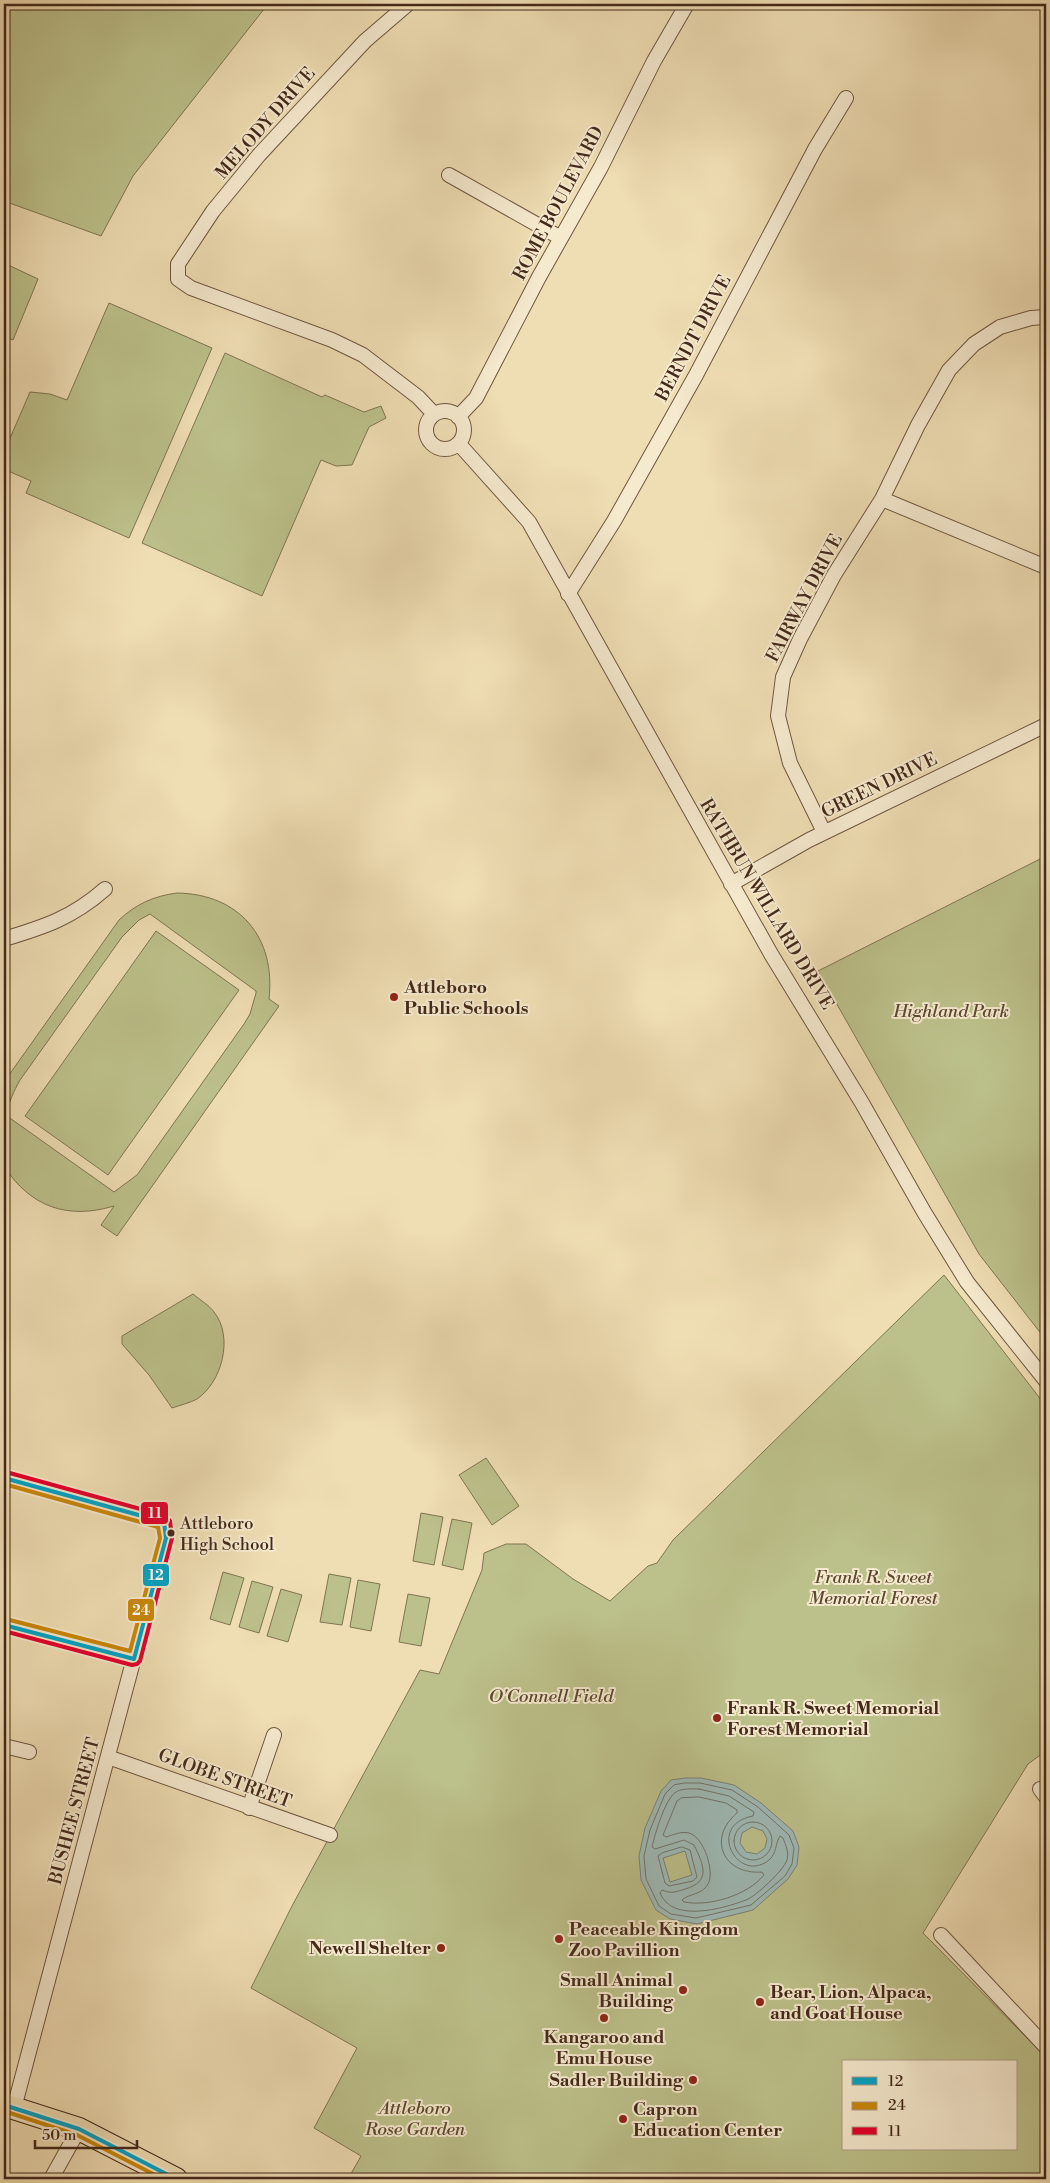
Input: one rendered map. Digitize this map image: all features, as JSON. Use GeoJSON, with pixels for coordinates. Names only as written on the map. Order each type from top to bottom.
{"type":"FeatureCollection","features":[{"type":"Feature","properties":{"kind":"highway"},"geometry":{"type":"LineString","coordinates":[[9,2106],[80,2128],[176,2179]]}},
{"type":"Feature","properties":{"kind":"street","name":"MELODY DRIVE"},"geometry":{"type":"LineString","coordinates":[[408,4],[364,41],[259,155],[213,211],[178,264],[178,279],[191,288],[332,340],[363,355],[418,397],[434,414]]}},
{"type":"Feature","properties":{"kind":"street","name":"ROME BOULEVARD"},"geometry":{"type":"LineString","coordinates":[[458,417],[476,398],[601,167],[654,61],[687,4]]}},
{"type":"Feature","properties":{"kind":"street","name":"BERNDT DRIVE"},"geometry":{"type":"LineString","coordinates":[[568,594],[614,521],[696,375],[815,149],[846,98]]}},
{"type":"Feature","properties":{"kind":"street"},"geometry":{"type":"LineString","coordinates":[[449,175],[561,238]]}},
{"type":"Feature","properties":{"kind":"street","name":"FAIRWAY DRIVE"},"geometry":{"type":"LineString","coordinates":[[824,832],[790,763],[778,716],[783,677],[800,639],[834,575],[882,499],[918,425],[948,370],[974,344],[1000,327],[1031,318],[1046,317]]}},
{"type":"Feature","properties":{"kind":"street"},"geometry":{"type":"LineString","coordinates":[[450,412],[458,417],[462,422],[464,432],[459,444],[453,448],[442,450],[434,446],[427,436],[428,420],[434,414],[450,412]]}},
{"type":"Feature","properties":{"kind":"street","name":"RATHBUN WILLARD DRIVE"},"geometry":{"type":"LineString","coordinates":[[459,444],[528,522],[771,954],[816,1024],[873,1120],[924,1212],[967,1282],[1046,1381]]}},
{"type":"Feature","properties":{"kind":"street"},"geometry":{"type":"LineString","coordinates":[[882,499],[1046,568]]}},
{"type":"Feature","properties":{"kind":"street","name":"GREEN DRIVE"},"geometry":{"type":"LineString","coordinates":[[731,884],[824,832],[1046,725]]}},
{"type":"Feature","properties":{"kind":"street"},"geometry":{"type":"LineString","coordinates":[[4,939],[60,920],[86,906],[105,890]]}},
{"type":"Feature","properties":{"kind":"street","name":"BUSHEE STREET"},"geometry":{"type":"LineString","coordinates":[[4,1478],[164,1522],[166,1538],[108,1757],[9,2106]]}},
{"type":"Feature","properties":{"kind":"street"},"geometry":{"type":"LineString","coordinates":[[4,1625],[134,1660]]}},
{"type":"Feature","properties":{"kind":"street"},"geometry":{"type":"LineString","coordinates":[[249,1808],[274,1735]]}},
{"type":"Feature","properties":{"kind":"street"},"geometry":{"type":"LineString","coordinates":[[4,1746],[29,1752]]}},
{"type":"Feature","properties":{"kind":"street","name":"GLOBE STREET"},"geometry":{"type":"LineString","coordinates":[[108,1757],[330,1835]]}},
{"type":"Feature","properties":{"kind":"street"},"geometry":{"type":"LineString","coordinates":[[941,1935],[1046,2047]]}},
{"type":"Feature","properties":{"kind":"street"},"geometry":{"type":"LineString","coordinates":[[51,2179],[80,2128]]}},
{"type":"Feature","properties":{"kind":"green space"},"geometry":{"type":"Polygon","coordinates":[[[4,4],[268,4],[133,176],[101,236],[4,201],[4,4]]]}},
{"type":"Feature","properties":{"kind":"green space"},"geometry":{"type":"Polygon","coordinates":[[[4,263],[38,279],[13,340],[4,336],[4,263]]]}},
{"type":"Feature","properties":{"kind":"green space"},"geometry":{"type":"Polygon","coordinates":[[[109,303],[212,348],[129,538],[26,493],[31,481],[6,470],[4,472],[4,452],[30,392],[50,394],[67,400],[109,303]]]}},
{"type":"Feature","properties":{"kind":"green space"},"geometry":{"type":"Polygon","coordinates":[[[225,353],[322,397],[325,395],[364,412],[381,406],[386,418],[369,427],[352,465],[336,466],[321,460],[262,596],[142,543],[225,353]]]}},
{"type":"Feature","properties":{"kind":"green space","name":"Highland Park"},"geometry":{"type":"Polygon","coordinates":[[[1046,856],[1046,1340],[979,1254],[818,971],[1046,856]]]}},
{"type":"Feature","properties":{"kind":"green space"},"geometry":{"type":"Polygon","coordinates":[[[169,894],[199,895],[219,901],[249,923],[259,938],[266,956],[270,977],[269,999],[279,1006],[117,1236],[101,1225],[114,1206],[81,1211],[51,1207],[26,1192],[14,1180],[4,1166],[4,1082],[119,920],[139,905],[169,894]],[[150,914],[139,920],[122,937],[20,1080],[10,1102],[7,1116],[114,1192],[137,1175],[244,1024],[250,1014],[256,991],[150,914]]]}},
{"type":"Feature","properties":{"kind":"green space"},"geometry":{"type":"Polygon","coordinates":[[[156,931],[239,990],[108,1175],[25,1116],[156,931]]]}},
{"type":"Feature","properties":{"kind":"green space"},"geometry":{"type":"Polygon","coordinates":[[[944,1275],[1046,1406],[1046,1751],[1028,1764],[923,1933],[1046,2057],[1046,2179],[348,2179],[361,2156],[314,2128],[357,2048],[251,1988],[292,1906],[420,1670],[439,1674],[482,1570],[484,1553],[506,1544],[526,1544],[573,1579],[610,1601],[648,1566],[657,1563],[673,1540],[944,1275]]]}},
{"type":"Feature","properties":{"kind":"green space"},"geometry":{"type":"Polygon","coordinates":[[[193,1294],[212,1309],[220,1322],[224,1346],[222,1358],[219,1371],[206,1391],[197,1399],[172,1408],[149,1375],[122,1344],[122,1336],[193,1294]]]}},
{"type":"Feature","properties":{"kind":"green space"},"geometry":{"type":"Polygon","coordinates":[[[486,1458],[519,1506],[492,1525],[459,1475],[486,1458]]]}},
{"type":"Feature","properties":{"kind":"green space"},"geometry":{"type":"Polygon","coordinates":[[[421,1513],[443,1517],[434,1565],[413,1561],[421,1513]]]}},
{"type":"Feature","properties":{"kind":"green space"},"geometry":{"type":"Polygon","coordinates":[[[452,1519],[472,1523],[463,1570],[442,1565],[452,1519]]]}},
{"type":"Feature","properties":{"kind":"green space"},"geometry":{"type":"Polygon","coordinates":[[[223,1572],[244,1578],[230,1625],[210,1619],[223,1572]]]}},
{"type":"Feature","properties":{"kind":"green space"},"geometry":{"type":"Polygon","coordinates":[[[329,1574],[351,1578],[342,1625],[320,1622],[329,1574]]]}},
{"type":"Feature","properties":{"kind":"green space"},"geometry":{"type":"Polygon","coordinates":[[[358,1580],[380,1584],[371,1631],[350,1627],[358,1580]]]}},
{"type":"Feature","properties":{"kind":"green space"},"geometry":{"type":"Polygon","coordinates":[[[252,1581],[273,1587],[259,1633],[239,1627],[252,1581]]]}},
{"type":"Feature","properties":{"kind":"green space"},"geometry":{"type":"Polygon","coordinates":[[[281,1589],[302,1595],[288,1642],[267,1636],[281,1589]]]}},
{"type":"Feature","properties":{"kind":"green space"},"geometry":{"type":"Polygon","coordinates":[[[408,1594],[430,1598],[421,1646],[399,1642],[408,1594]]]}},
{"type":"Feature","properties":{"kind":"water"},"geometry":{"type":"Polygon","coordinates":[[[701,1778],[734,1785],[761,1803],[793,1831],[799,1847],[797,1865],[788,1879],[753,1910],[697,1924],[670,1919],[656,1910],[641,1880],[639,1856],[645,1828],[661,1791],[671,1780],[701,1778]],[[752,1827],[742,1833],[740,1843],[746,1852],[757,1854],[765,1848],[767,1839],[763,1831],[752,1827]],[[685,1851],[663,1858],[670,1882],[692,1875],[685,1851]]]}},
{"type":"Feature","properties":{"kind":"transit line","name":"11"},"geometry":{"type":"LineString","coordinates":[[4,1631],[132,1665],[137,1664],[140,1661],[172,1538],[170,1521],[166,1516],[6,1472]]}},
{"type":"Feature","properties":{"kind":"transit line","name":"12"},"geometry":{"type":"LineString","coordinates":[[4,1478],[164,1522],[166,1538],[134,1659],[4,1625]]}},
{"type":"Feature","properties":{"kind":"transit line","name":"24"},"geometry":{"type":"LineString","coordinates":[[4,1484],[158,1527],[160,1538],[130,1651],[6,1619]]}},
{"type":"Feature","properties":{"kind":"transit line","name":"12"},"geometry":{"type":"LineString","coordinates":[[4,2105],[79,2129],[176,2179]]}},
{"type":"Feature","properties":{"kind":"transit line","name":"24"},"geometry":{"type":"LineString","coordinates":[[4,2111],[77,2135],[163,2179]]}},
{"type":"Feature","properties":{"kind":"place","name":"Attleboro Public Schools"},"geometry":{"type":"Point","coordinates":[394,997]}},
{"type":"Feature","properties":{"kind":"place","name":"Attleboro High School"},"geometry":{"type":"Point","coordinates":[171,1533]}},
{"type":"Feature","properties":{"kind":"place","name":"Frank R. Sweet Memorial Forest Memorial"},"geometry":{"type":"Point","coordinates":[717,1718]}},
{"type":"Feature","properties":{"kind":"place","name":"Peaceable Kingdom Zoo Pavillion"},"geometry":{"type":"Point","coordinates":[559,1939]}},
{"type":"Feature","properties":{"kind":"place","name":"Newell Shelter"},"geometry":{"type":"Point","coordinates":[441,1948]}},
{"type":"Feature","properties":{"kind":"place","name":"Small Animal Building"},"geometry":{"type":"Point","coordinates":[683,1990]}},
{"type":"Feature","properties":{"kind":"place","name":"Bear, Lion, Alpaca, and Goat House"},"geometry":{"type":"Point","coordinates":[760,2002]}},
{"type":"Feature","properties":{"kind":"place","name":"Kangaroo and Emu House"},"geometry":{"type":"Point","coordinates":[604,2018]}},
{"type":"Feature","properties":{"kind":"place","name":"Sadler Building"},"geometry":{"type":"Point","coordinates":[693,2080]}},
{"type":"Feature","properties":{"kind":"place","name":"Capron Education Center"},"geometry":{"type":"Point","coordinates":[623,2119]}},
{"type":"Feature","properties":{"kind":"park label","name":"Frank R. Sweet Memorial Forest"},"geometry":{"type":"Point","coordinates":[873,1587]}},
{"type":"Feature","properties":{"kind":"park label","name":"O'Connell Field"},"geometry":{"type":"Point","coordinates":[551,1696]}},
{"type":"Feature","properties":{"kind":"park label","name":"Attleboro Rose Garden"},"geometry":{"type":"Point","coordinates":[415,2118]}}]}
